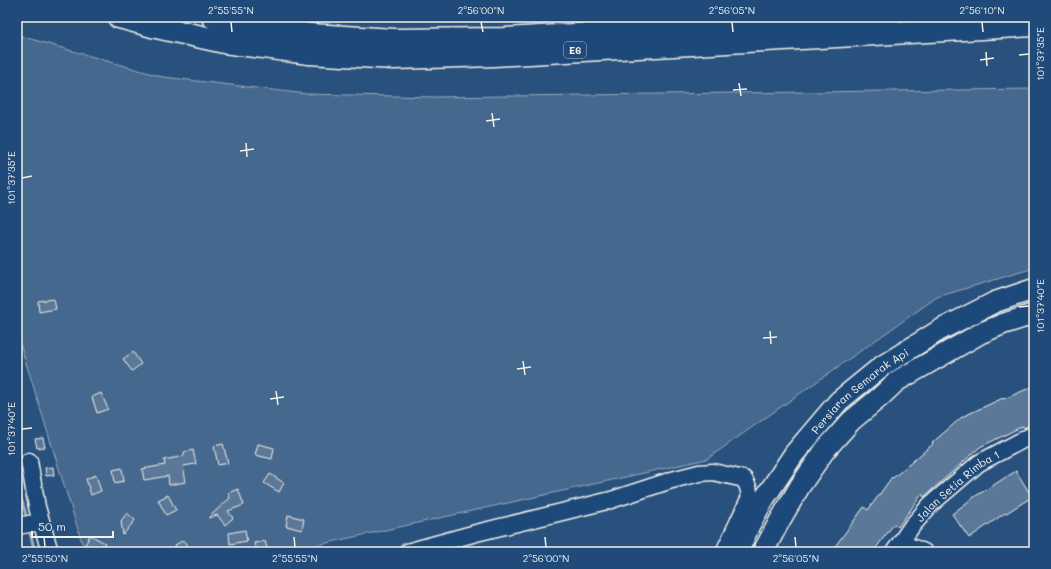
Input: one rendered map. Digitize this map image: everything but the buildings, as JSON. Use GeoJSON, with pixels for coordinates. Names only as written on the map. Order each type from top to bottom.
{"type":"FeatureCollection","features":[{"type":"Feature","properties":{"kind":"highway","name":"E6"},"geometry":{"type":"LineString","coordinates":[[119,17],[224,42],[310,53],[394,58],[502,54],[1034,25]]}},
{"type":"Feature","properties":{"kind":"highway","name":"E6"},"geometry":{"type":"LineString","coordinates":[[213,17],[228,21],[311,35],[394,40],[505,39],[889,17]]}},
{"type":"Feature","properties":{"kind":"main road","name":"Persiaran Semarak Api"},"geometry":{"type":"LineString","coordinates":[[738,552],[749,526],[764,499],[794,454],[839,401],[882,366],[940,330],[995,302],[1034,289]]}},
{"type":"Feature","properties":{"kind":"main road","name":"Persiaran Semarak Api"},"geometry":{"type":"LineString","coordinates":[[763,552],[800,486],[826,450],[851,421],[880,397],[897,380],[981,333],[1034,314]]}},
{"type":"Feature","properties":{"kind":"street","name":"Jalan Setia Rimba 1"},"geometry":{"type":"LineString","coordinates":[[897,547],[912,526],[931,504],[978,463],[1034,434]]}},
{"type":"Feature","properties":{"kind":"street"},"geometry":{"type":"LineString","coordinates":[[29,461],[36,507],[50,552]]}},
{"type":"Feature","properties":{"kind":"street"},"geometry":{"type":"LineString","coordinates":[[407,552],[484,531],[611,500],[672,480],[699,473],[713,472],[744,479],[748,487],[750,497],[724,552]]}},
{"type":"Feature","properties":{"kind":"street"},"geometry":{"type":"LineString","coordinates":[[17,526],[40,522]]}},
{"type":"Feature","properties":{"kind":"street"},"geometry":{"type":"LineString","coordinates":[[897,547],[924,552]]}},
{"type":"Feature","properties":{"kind":"shaded area"},"geometry":{"type":"Polygon","coordinates":[[[17,35],[163,77],[307,94],[436,97],[1034,89],[1034,268],[937,297],[707,459],[286,552],[85,552],[17,334],[17,35]]]}},
{"type":"Feature","properties":{"kind":"waterway"},"geometry":{"type":"LineString","coordinates":[[17,484],[27,519]]}},
{"type":"Feature","properties":{"kind":"waterway"},"geometry":{"type":"LineString","coordinates":[[29,529],[35,552]]}}]}
